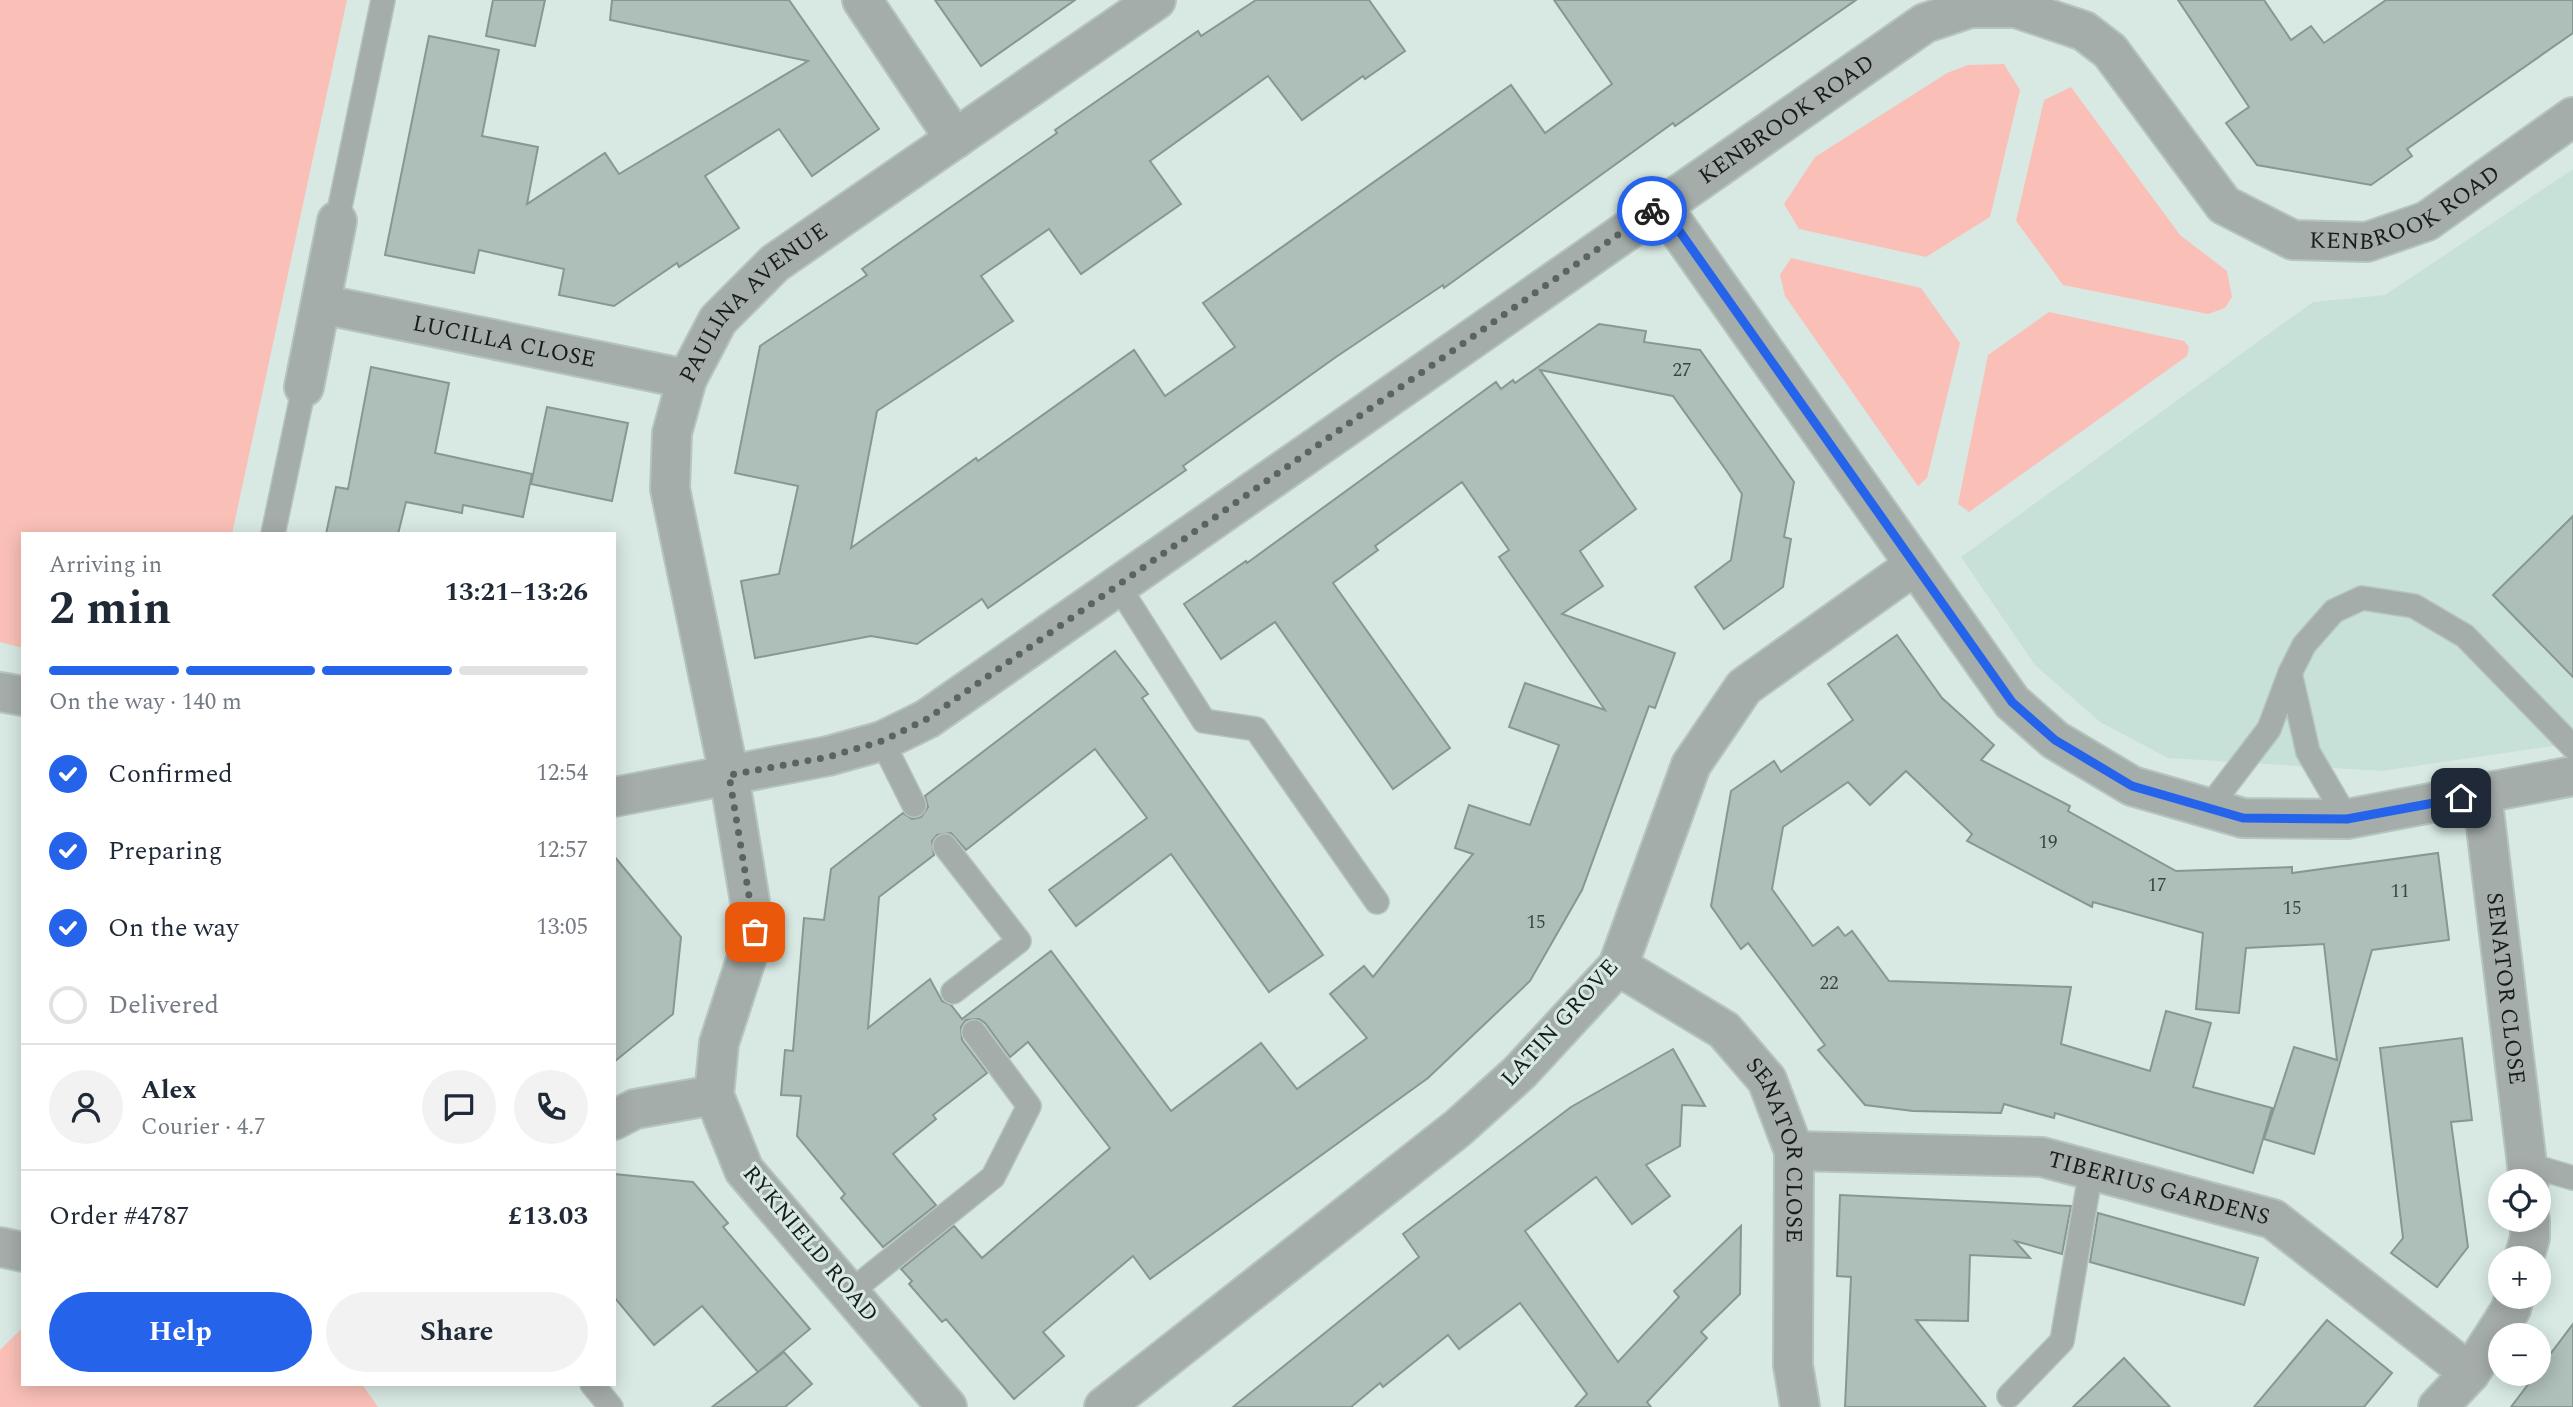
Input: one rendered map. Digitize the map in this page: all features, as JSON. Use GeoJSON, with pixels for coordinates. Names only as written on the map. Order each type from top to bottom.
{"type":"FeatureCollection","features":[{"type":"Feature","properties":{"kind":"street"},"geometry":{"type":"LineString","coordinates":[[862,0],[955,139]]}},
{"type":"Feature","properties":{"kind":"street","name":"PAULINA AVENUE"},"geometry":{"type":"LineString","coordinates":[[729,775],[670,489],[672,433],[687,379],[718,320],[775,263],[1156,0]]}},
{"type":"Feature","properties":{"kind":"street","name":"KENBROOK ROAD"},"geometry":{"type":"LineString","coordinates":[[616,797],[828,757],[882,741],[927,719],[1116,584],[1925,23],[1970,8],[2015,8],[2084,31],[2110,51],[2224,205],[2293,240],[2367,242],[2427,220],[2573,117]]}},
{"type":"Feature","properties":{"kind":"street"},"geometry":{"type":"LineString","coordinates":[[1661,205],[2012,702],[2055,740],[2132,786],[2207,810],[2243,818],[2347,819],[2573,775]]}},
{"type":"Feature","properties":{"kind":"street"},"geometry":{"type":"LineString","coordinates":[[303,387],[337,221]]}},
{"type":"Feature","properties":{"kind":"street","name":"LUCILLA CLOSE"},"geometry":{"type":"LineString","coordinates":[[321,304],[687,379]]}},
{"type":"Feature","properties":{"kind":"street","name":"LATIN GROVE"},"geometry":{"type":"LineString","coordinates":[[1104,1407],[1458,1128],[1520,1072],[1618,966],[1691,765],[1744,687],[1915,565]]}},
{"type":"Feature","properties":{"kind":"street"},"geometry":{"type":"LineString","coordinates":[[0,692],[21,696]]}},
{"type":"Feature","properties":{"kind":"street","name":"RYKNIELD ROAD"},"geometry":{"type":"LineString","coordinates":[[729,775],[755,932],[719,1043],[714,1095],[744,1170],[947,1407]]}},
{"type":"Feature","properties":{"kind":"street","name":"SENATOR CLOSE"},"geometry":{"type":"LineString","coordinates":[[2482,794],[2529,1169]]}},
{"type":"Feature","properties":{"kind":"street","name":"SENATOR CLOSE"},"geometry":{"type":"LineString","coordinates":[[1618,966],[1724,1030],[1767,1080],[1794,1151],[1793,1365],[1800,1407]]}},
{"type":"Feature","properties":{"kind":"street"},"geometry":{"type":"LineString","coordinates":[[616,1119],[635,1109],[714,1095]]}},
{"type":"Feature","properties":{"kind":"street","name":"TIBERIUS GARDENS"},"geometry":{"type":"LineString","coordinates":[[1794,1151],[2042,1157],[2273,1219],[2470,1373]]}},
{"type":"Feature","properties":{"kind":"street"},"geometry":{"type":"LineString","coordinates":[[0,1247],[21,1252]]}},
{"type":"Feature","properties":{"kind":"street"},"geometry":{"type":"LineString","coordinates":[[2438,1407],[2470,1373],[2511,1309]]}},
{"type":"Feature","properties":{"kind":"lane"},"geometry":{"type":"LineString","coordinates":[[337,221],[383,0]]}},
{"type":"Feature","properties":{"kind":"lane"},"geometry":{"type":"LineString","coordinates":[[273,532],[303,387]]}},
{"type":"Feature","properties":{"kind":"lane"},"geometry":{"type":"LineString","coordinates":[[1116,584],[1204,721],[1256,729],[1377,902]]}},
{"type":"Feature","properties":{"kind":"lane"},"geometry":{"type":"LineString","coordinates":[[2207,810],[2269,729],[2290,673],[2304,645],[2334,611],[2362,598],[2414,606],[2465,636],[2573,747]]}},
{"type":"Feature","properties":{"kind":"lane"},"geometry":{"type":"LineString","coordinates":[[2290,673],[2308,752],[2347,819]]}},
{"type":"Feature","properties":{"kind":"lane"},"geometry":{"type":"LineString","coordinates":[[882,741],[914,805]]}},
{"type":"Feature","properties":{"kind":"lane"},"geometry":{"type":"LineString","coordinates":[[945,846],[1019,941],[953,992]]}},
{"type":"Feature","properties":{"kind":"lane"},"geometry":{"type":"LineString","coordinates":[[849,1293],[993,1177],[1029,1106],[974,1032]]}},
{"type":"Feature","properties":{"kind":"lane"},"geometry":{"type":"LineString","coordinates":[[2009,1396],[2062,1341],[2091,1170]]}},
{"type":"Feature","properties":{"kind":"lane"},"geometry":{"type":"LineString","coordinates":[[2551,1176],[2573,1178]]}},
{"type":"Feature","properties":{"kind":"lane"},"geometry":{"type":"LineString","coordinates":[[594,1386],[611,1407]]}},
{"type":"Feature","properties":{"kind":"shaded area"},"geometry":{"type":"Polygon","coordinates":[[[0,0],[347,0],[232,532],[21,532],[21,647],[0,642],[0,0]]]}},
{"type":"Feature","properties":{"kind":"shaded area"},"geometry":{"type":"Polygon","coordinates":[[[2004,64],[2020,90],[1990,217],[1926,257],[1799,229],[1784,204],[1815,157],[1947,73],[1968,65],[2004,64]]]}},
{"type":"Feature","properties":{"kind":"shaded area"},"geometry":{"type":"Polygon","coordinates":[[[2071,87],[2180,235],[2227,271],[2232,297],[2225,308],[2208,314],[2063,285],[2016,221],[2044,100],[2071,87]]]}},
{"type":"Feature","properties":{"kind":"shaded area"},"geometry":{"type":"Polygon","coordinates":[[[2573,169],[2573,743],[2382,771],[2168,758],[2100,722],[2035,665],[1961,557],[2313,302],[2385,295],[2573,169]]]}},
{"type":"Feature","properties":{"kind":"shaded area"},"geometry":{"type":"Polygon","coordinates":[[[1791,258],[1921,288],[1960,343],[1927,478],[1918,486],[1785,296],[1780,275],[1791,258]]]}},
{"type":"Feature","properties":{"kind":"shaded area"},"geometry":{"type":"Polygon","coordinates":[[[2049,312],[2184,341],[2189,347],[2187,356],[1969,512],[1958,504],[1988,355],[2049,312]]]}},
{"type":"Feature","properties":{"kind":"shaded area"},"geometry":{"type":"Polygon","coordinates":[[[21,1329],[21,1386],[363,1386],[378,1407],[0,1407],[0,1350],[21,1329]]]}},
{"type":"Feature","properties":{"kind":"building"},"geometry":{"type":"Polygon","coordinates":[[[493,0],[545,0],[535,46],[486,36],[493,0]]]}},
{"type":"Feature","properties":{"kind":"building"},"geometry":{"type":"Polygon","coordinates":[[[612,0],[789,0],[879,129],[812,176],[779,129],[705,176],[739,228],[679,267],[677,263],[614,306],[559,295],[564,269],[479,250],[474,273],[385,255],[429,36],[499,50],[482,136],[538,147],[527,204],[605,153],[619,174],[808,61],[610,20],[612,0]]]}},
{"type":"Feature","properties":{"kind":"building"},"geometry":{"type":"Polygon","coordinates":[[[935,0],[1075,0],[981,66],[935,0]]]}},
{"type":"Feature","properties":{"kind":"building"},"geometry":{"type":"Polygon","coordinates":[[[1256,0],[1369,0],[1405,51],[1365,79],[1363,76],[1302,120],[1268,76],[1150,161],[1181,204],[1081,274],[1049,229],[981,276],[1013,321],[877,411],[851,548],[1134,350],[1165,396],[1235,347],[1203,303],[1511,85],[1545,133],[1612,84],[1554,0],[1856,0],[1675,126],[1673,123],[1444,288],[1443,285],[1336,357],[1183,466],[1186,470],[988,608],[982,599],[917,644],[871,636],[755,658],[741,581],[779,574],[798,486],[735,473],[760,346],[867,275],[862,269],[1057,133],[1055,130],[1198,31],[1201,36],[1256,0]]]}},
{"type":"Feature","properties":{"kind":"building"},"geometry":{"type":"Polygon","coordinates":[[[2178,0],[2264,0],[2291,40],[2311,26],[2324,43],[2386,0],[2573,0],[2573,33],[2407,149],[2412,156],[2371,185],[2257,165],[2226,123],[2249,107],[2178,0]]]}},
{"type":"Feature","properties":{"kind":"building"},"geometry":{"type":"Polygon","coordinates":[[[1599,324],[1646,331],[1644,342],[1700,350],[1794,482],[1784,537],[1791,539],[1783,587],[1724,629],[1695,587],[1731,560],[1742,494],[1726,470],[1673,396],[1540,370],[1636,509],[1580,551],[1603,586],[1562,614],[1675,653],[1655,708],[1649,706],[1582,890],[1530,981],[1428,1078],[1150,1279],[1133,1256],[1043,1332],[1064,1356],[1014,1399],[946,1319],[942,1322],[909,1284],[912,1281],[901,1269],[954,1226],[982,1258],[1110,1148],[1028,1042],[1010,1057],[985,1023],[979,1019],[966,1020],[961,1027],[962,1040],[987,1073],[933,1115],[936,1119],[893,1154],[936,1205],[883,1247],[841,1198],[845,1194],[797,1136],[801,1096],[781,1095],[785,1050],[793,1051],[804,918],[824,920],[831,869],[903,813],[912,819],[921,817],[928,807],[925,796],[1115,651],[1148,694],[1142,698],[1323,955],[1269,992],[1171,854],[1076,926],[1049,890],[1147,818],[1095,749],[966,850],[951,833],[937,835],[932,841],[934,855],[879,897],[868,1028],[930,979],[942,1001],[951,1005],[962,1019],[1051,951],[1171,1111],[1261,1043],[1297,1089],[1367,1038],[1330,994],[1364,966],[1373,977],[1473,854],[1455,848],[1469,805],[1530,825],[1559,745],[1509,727],[1525,683],[1605,710],[1499,557],[1509,550],[1462,482],[1375,546],[1378,550],[1333,583],[1450,748],[1393,789],[1275,622],[1221,659],[1184,604],[1246,561],[1247,563],[1496,382],[1501,389],[1513,380],[1515,383],[1599,324]]]}},
{"type":"Feature","properties":{"kind":"building"},"geometry":{"type":"Polygon","coordinates":[[[371,367],[449,383],[435,453],[532,474],[523,517],[463,505],[462,513],[406,502],[398,532],[326,532],[336,487],[348,489],[371,367]]]}},
{"type":"Feature","properties":{"kind":"building"},"geometry":{"type":"Polygon","coordinates":[[[547,407],[628,423],[612,501],[531,484],[547,407]]]}},
{"type":"Feature","properties":{"kind":"building"},"geometry":{"type":"Polygon","coordinates":[[[2573,516],[2573,677],[2493,595],[2573,516]]]}},
{"type":"Feature","properties":{"kind":"building"},"geometry":{"type":"Polygon","coordinates":[[[1897,635],[1942,698],[1994,745],[1981,760],[2070,806],[2068,811],[2176,871],[2292,867],[2292,873],[2438,853],[2449,940],[2372,950],[2314,1154],[2264,1139],[2294,1047],[2337,1060],[2324,944],[2246,948],[2239,1013],[2196,1009],[2203,933],[2093,902],[2092,907],[1967,841],[1972,834],[1906,771],[1870,805],[1848,782],[1783,827],[1772,889],[1813,946],[1838,927],[1845,936],[1852,931],[1889,981],[2071,987],[2061,1044],[2150,1071],[2166,1011],[2211,1023],[2193,1087],[2272,1108],[2253,1173],[2055,1113],[2054,1118],[2004,1104],[2001,1113],[1913,1111],[1865,1105],[1818,1050],[1825,1045],[1748,943],[1741,949],[1711,906],[1731,791],[1774,761],[1781,772],[1853,720],[1828,684],[1897,635]]]}},
{"type":"Feature","properties":{"kind":"building"},"geometry":{"type":"Polygon","coordinates":[[[616,858],[681,937],[673,1014],[616,1060],[616,858]]]}},
{"type":"Feature","properties":{"kind":"building"},"geometry":{"type":"Polygon","coordinates":[[[2462,1038],[2472,1120],[2451,1122],[2468,1247],[2437,1287],[2391,1253],[2403,1238],[2380,1048],[2462,1038]]]}},
{"type":"Feature","properties":{"kind":"building"},"geometry":{"type":"Polygon","coordinates":[[[1673,1049],[1705,1106],[1682,1105],[1680,1146],[1646,1165],[1670,1196],[1632,1224],[1596,1177],[1525,1231],[1618,1362],[1679,1297],[1674,1291],[1741,1226],[1740,1294],[1701,1332],[1707,1338],[1647,1402],[1651,1407],[1575,1407],[1587,1394],[1520,1303],[1459,1349],[1448,1335],[1383,1387],[1380,1383],[1351,1407],[1233,1407],[1419,1257],[1403,1234],[1571,1107],[1673,1049]]]}},
{"type":"Feature","properties":{"kind":"building"},"geometry":{"type":"Polygon","coordinates":[[[616,1174],[693,1182],[728,1223],[723,1227],[810,1329],[758,1372],[702,1306],[654,1345],[616,1299],[616,1174]]]}},
{"type":"Feature","properties":{"kind":"building"},"geometry":{"type":"Polygon","coordinates":[[[1840,1195],[2071,1206],[2062,1254],[2015,1241],[2030,1258],[1970,1255],[1968,1321],[1916,1320],[1986,1407],[1845,1407],[1851,1277],[1837,1276],[1840,1195]]]}},
{"type":"Feature","properties":{"kind":"building"},"geometry":{"type":"Polygon","coordinates":[[[2098,1213],[2258,1258],[2244,1305],[2090,1262],[2098,1213]]]}},
{"type":"Feature","properties":{"kind":"building"},"geometry":{"type":"Polygon","coordinates":[[[2327,1320],[2392,1373],[2364,1407],[2254,1407],[2327,1320]]]}},
{"type":"Feature","properties":{"kind":"building"},"geometry":{"type":"Polygon","coordinates":[[[2573,1324],[2573,1407],[2511,1407],[2527,1386],[2551,1386],[2551,1353],[2573,1324]]]}},
{"type":"Feature","properties":{"kind":"building"},"geometry":{"type":"Polygon","coordinates":[[[784,1352],[812,1384],[785,1407],[712,1407],[784,1352]]]}},
{"type":"Feature","properties":{"kind":"building"},"geometry":{"type":"Polygon","coordinates":[[[2124,1358],[2170,1407],[2073,1407],[2124,1358]]]}},
{"type":"Feature","properties":{"kind":"way so far"},"geometry":{"type":"LineString","coordinates":[[755,932],[729,775],[828,757],[882,741],[927,719],[1652,211]]}},
{"type":"Feature","properties":{"kind":"route"},"geometry":{"type":"LineString","coordinates":[[1652,211],[1661,205],[2012,702],[2055,740],[2132,786],[2207,810],[2243,818],[2347,819],[2461,798]]}}]}
